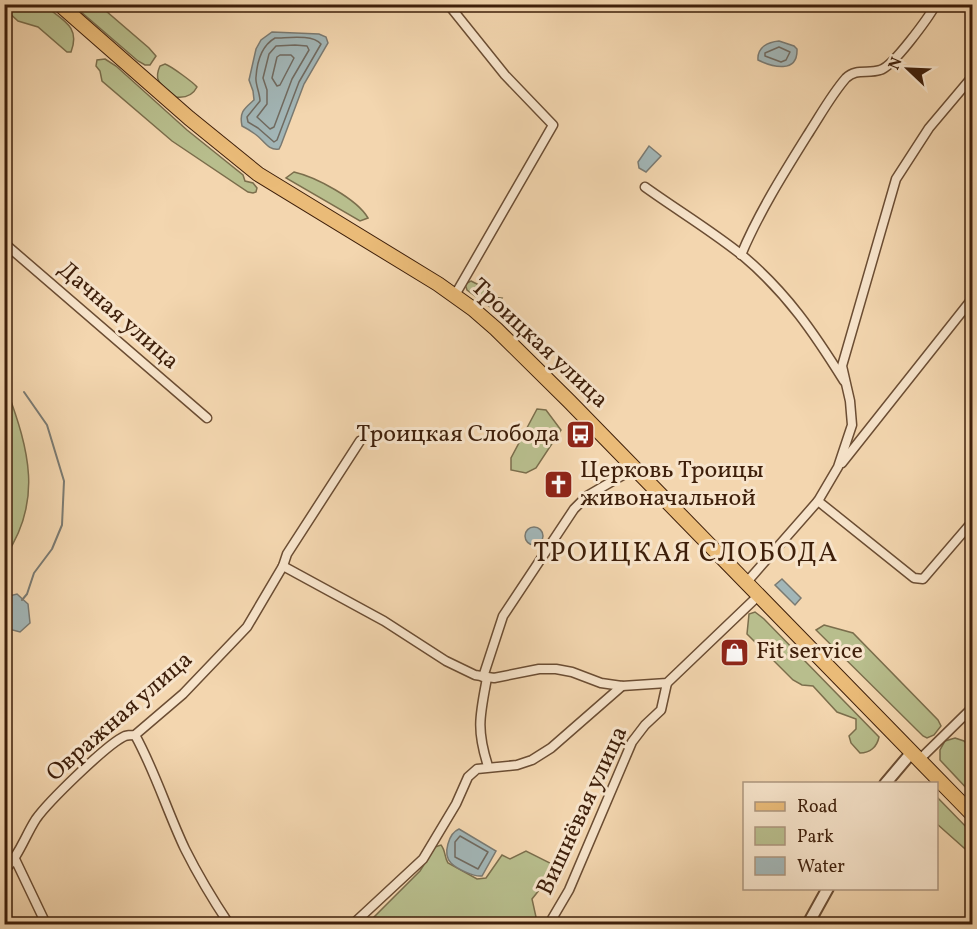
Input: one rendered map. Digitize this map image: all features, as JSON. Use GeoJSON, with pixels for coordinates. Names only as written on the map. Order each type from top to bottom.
{"type":"FeatureCollection","features":[{"type":"Feature","properties":{"kind":"main road","name":"Троицкая улица"},"geometry":{"type":"LineString","coordinates":[[59,4],[189,118],[258,174],[454,295],[506,338],[972,814]]}},
{"type":"Feature","properties":{"kind":"street"},"geometry":{"type":"LineString","coordinates":[[448,4],[505,75],[553,125],[454,295]]}},
{"type":"Feature","properties":{"kind":"street"},"geometry":{"type":"LineString","coordinates":[[741,255],[789,163],[847,77],[856,71],[882,70],[893,61],[936,4]]}},
{"type":"Feature","properties":{"kind":"street"},"geometry":{"type":"LineString","coordinates":[[838,467],[852,424],[842,366],[896,179],[929,128],[972,77]]}},
{"type":"Feature","properties":{"kind":"street"},"geometry":{"type":"LineString","coordinates":[[645,187],[741,255],[781,293],[807,323],[847,387]]}},
{"type":"Feature","properties":{"kind":"street","name":"Дачная улица"},"geometry":{"type":"LineString","coordinates":[[4,243],[207,418]]}},
{"type":"Feature","properties":{"kind":"street"},"geometry":{"type":"LineString","coordinates":[[746,583],[818,501],[838,467],[972,299]]}},
{"type":"Feature","properties":{"kind":"street","name":"Овражная улица"},"geometry":{"type":"LineString","coordinates":[[4,872],[15,859],[37,818],[57,796],[97,757],[125,736],[135,735],[183,694],[247,627],[284,566],[287,554],[360,441]]}},
{"type":"Feature","properties":{"kind":"street"},"geometry":{"type":"LineString","coordinates":[[488,766],[480,744],[480,711],[485,677],[503,616],[573,509],[587,496],[635,468]]}},
{"type":"Feature","properties":{"kind":"street"},"geometry":{"type":"LineString","coordinates":[[818,501],[914,578],[923,579],[972,522]]}},
{"type":"Feature","properties":{"kind":"street"},"geometry":{"type":"LineString","coordinates":[[284,566],[384,621],[461,669],[485,677],[539,669],[556,669],[601,683],[622,686],[667,683],[758,596]]}},
{"type":"Feature","properties":{"kind":"street","name":"Вишнёвая улица"},"geometry":{"type":"LineString","coordinates":[[549,924],[569,890],[632,742],[661,710],[667,683]]}},
{"type":"Feature","properties":{"kind":"street"},"geometry":{"type":"LineString","coordinates":[[353,924],[423,859],[456,804],[468,777],[477,769],[488,766],[517,765],[532,760],[551,748],[622,686]]}},
{"type":"Feature","properties":{"kind":"street"},"geometry":{"type":"LineString","coordinates":[[886,782],[972,708]]}},
{"type":"Feature","properties":{"kind":"street"},"geometry":{"type":"LineString","coordinates":[[135,735],[145,753],[184,847],[207,891],[229,924]]}},
{"type":"Feature","properties":{"kind":"street"},"geometry":{"type":"LineString","coordinates":[[15,859],[46,924]]}},
{"type":"Feature","properties":{"kind":"street"},"geometry":{"type":"LineString","coordinates":[[808,924],[827,890]]}},
{"type":"Feature","properties":{"kind":"green space"},"geometry":{"type":"Polygon","coordinates":[[[5,4],[44,5],[68,24],[72,30],[74,36],[71,52],[67,52],[38,27],[18,21],[5,9],[5,4]]]}},
{"type":"Feature","properties":{"kind":"green space"},"geometry":{"type":"Polygon","coordinates":[[[73,5],[99,5],[156,56],[150,65],[138,61],[73,5]]]}},
{"type":"Feature","properties":{"kind":"green space"},"geometry":{"type":"Polygon","coordinates":[[[105,59],[243,175],[245,181],[253,183],[257,188],[256,192],[248,192],[172,141],[102,81],[100,71],[96,66],[97,60],[105,59]]]}},
{"type":"Feature","properties":{"kind":"green space"},"geometry":{"type":"Polygon","coordinates":[[[165,64],[197,87],[191,94],[176,97],[160,84],[158,72],[160,66],[165,64]]]}},
{"type":"Feature","properties":{"kind":"green space"},"geometry":{"type":"Polygon","coordinates":[[[294,172],[346,196],[368,218],[360,221],[286,178],[294,172]]]}},
{"type":"Feature","properties":{"kind":"green space"},"geometry":{"type":"Polygon","coordinates":[[[471,281],[489,290],[492,297],[502,298],[494,310],[467,290],[465,284],[471,281]]]}},
{"type":"Feature","properties":{"kind":"green space"},"geometry":{"type":"Polygon","coordinates":[[[5,388],[15,412],[26,454],[28,495],[17,536],[5,557],[5,388]]]}},
{"type":"Feature","properties":{"kind":"green space"},"geometry":{"type":"Polygon","coordinates":[[[537,409],[546,410],[561,430],[536,468],[526,473],[511,470],[511,458],[537,409]]]}},
{"type":"Feature","properties":{"kind":"green space"},"geometry":{"type":"Polygon","coordinates":[[[755,612],[879,737],[872,749],[860,753],[851,743],[849,736],[856,729],[856,719],[837,712],[813,686],[802,685],[793,680],[747,634],[749,614],[755,612]]]}},
{"type":"Feature","properties":{"kind":"green space"},"geometry":{"type":"Polygon","coordinates":[[[824,625],[853,633],[938,720],[941,726],[934,735],[927,738],[923,736],[816,630],[824,625]]]}},
{"type":"Feature","properties":{"kind":"green space"},"geometry":{"type":"Polygon","coordinates":[[[955,738],[964,741],[972,749],[972,794],[940,760],[940,750],[945,741],[955,738]]]}},
{"type":"Feature","properties":{"kind":"green space"},"geometry":{"type":"Polygon","coordinates":[[[938,798],[972,833],[972,855],[938,825],[938,798]]]}},
{"type":"Feature","properties":{"kind":"green space"},"geometry":{"type":"Polygon","coordinates":[[[441,845],[448,863],[477,879],[486,878],[502,855],[510,859],[526,851],[550,863],[556,869],[532,899],[536,917],[535,924],[367,924],[420,871],[435,847],[441,845]]]}},
{"type":"Feature","properties":{"kind":"water"},"geometry":{"type":"Polygon","coordinates":[[[272,32],[319,34],[326,37],[328,43],[304,84],[279,149],[269,147],[242,126],[241,121],[243,111],[254,100],[249,80],[256,49],[261,40],[272,32]]]}},
{"type":"Feature","properties":{"kind":"water"},"geometry":{"type":"Polygon","coordinates":[[[779,41],[797,49],[793,62],[789,65],[777,66],[758,60],[759,52],[764,46],[779,41]]]}},
{"type":"Feature","properties":{"kind":"water"},"geometry":{"type":"Polygon","coordinates":[[[649,146],[661,156],[646,172],[639,168],[638,162],[649,146]]]}},
{"type":"Feature","properties":{"kind":"water"},"geometry":{"type":"Polygon","coordinates":[[[530,527],[538,527],[543,532],[541,543],[530,545],[525,540],[525,532],[530,527]]]}},
{"type":"Feature","properties":{"kind":"water"},"geometry":{"type":"Polygon","coordinates":[[[782,579],[801,598],[795,605],[775,585],[782,579]]]}},
{"type":"Feature","properties":{"kind":"water"},"geometry":{"type":"Polygon","coordinates":[[[17,594],[28,604],[30,623],[20,632],[5,628],[5,597],[17,594]]]}},
{"type":"Feature","properties":{"kind":"water"},"geometry":{"type":"Polygon","coordinates":[[[459,829],[496,851],[482,876],[461,870],[448,859],[448,844],[452,835],[459,829]]]}},
{"type":"Feature","properties":{"kind":"waterway"},"geometry":{"type":"LineString","coordinates":[[22,600],[27,594],[34,573],[52,549],[62,525],[64,481],[47,425],[24,392]]}},
{"type":"Feature","properties":{"kind":"place","name":"Троицкая Слобода"},"geometry":{"type":"Point","coordinates":[581,435]}},
{"type":"Feature","properties":{"kind":"place","name":"Церковь Троицы живоначальной"},"geometry":{"type":"Point","coordinates":[559,485]}},
{"type":"Feature","properties":{"kind":"place","name":"Fit service"},"geometry":{"type":"Point","coordinates":[735,652]}},
{"type":"Feature","properties":{"kind":"district","name":"ТРОИЦКАЯ СЛОБОДА"},"geometry":{"type":"Point","coordinates":[686,554]}}]}
